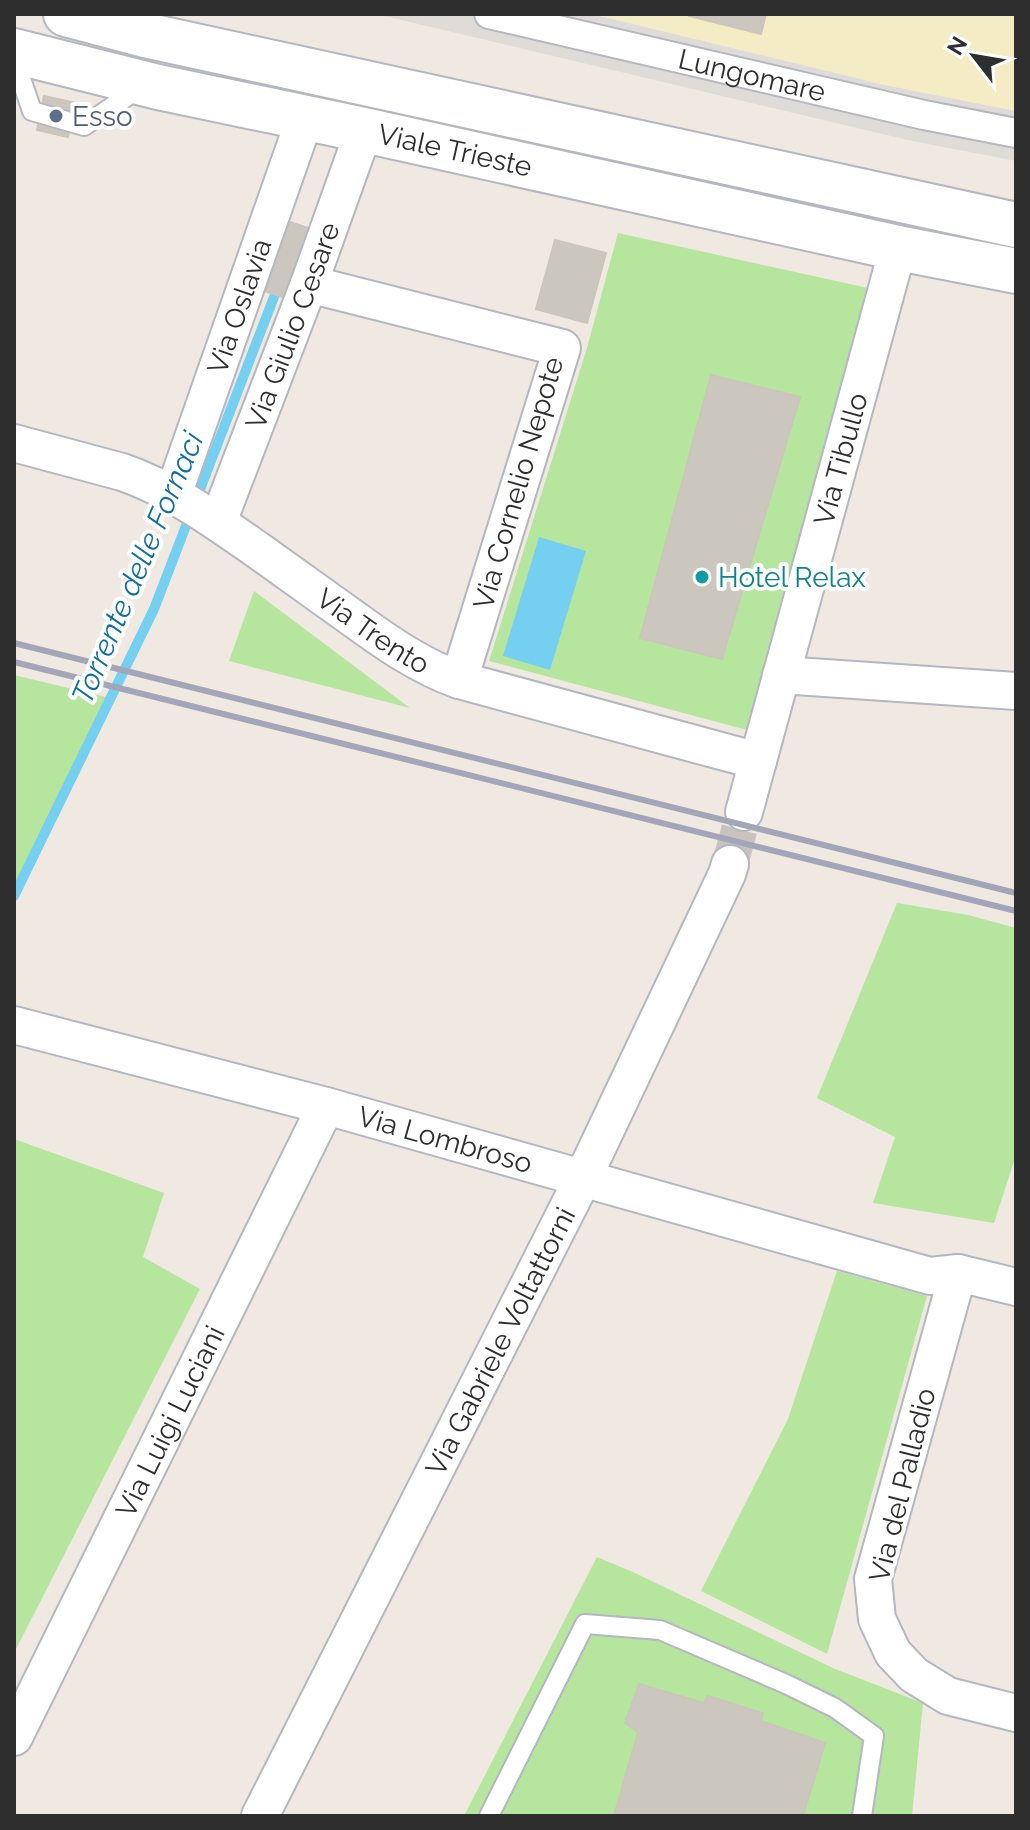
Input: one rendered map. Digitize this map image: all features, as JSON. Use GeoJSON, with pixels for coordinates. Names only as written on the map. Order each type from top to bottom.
{"type":"FeatureCollection","features":[{"type":"Feature","properties":{"kind":"street","name":"Viale Trieste"},"geometry":{"type":"LineString","coordinates":[[66,14],[145,35],[1016,225]]}},
{"type":"Feature","properties":{"kind":"street","name":"Lungomare"},"geometry":{"type":"LineString","coordinates":[[489,14],[924,115],[1016,133]]}},
{"type":"Feature","properties":{"kind":"street","name":"Viale Trieste"},"geometry":{"type":"LineString","coordinates":[[14,51],[146,84],[1016,271]]}},
{"type":"Feature","properties":{"kind":"street","name":"Via Oslavia"},"geometry":{"type":"LineString","coordinates":[[173,495],[305,118]]}},
{"type":"Feature","properties":{"kind":"street","name":"Via Giulio Cesare"},"geometry":{"type":"LineString","coordinates":[[218,522],[364,130]]}},
{"type":"Feature","properties":{"kind":"street","name":"Via Tibullo"},"geometry":{"type":"LineString","coordinates":[[758,761],[898,248]]}},
{"type":"Feature","properties":{"kind":"street","name":"Via Cornelio Nepote"},"geometry":{"type":"LineString","coordinates":[[309,284],[562,348],[459,680]]}},
{"type":"Feature","properties":{"kind":"street","name":"Via Trento"},"geometry":{"type":"LineString","coordinates":[[14,443],[122,472],[173,495],[218,522],[422,665],[459,680],[758,761]]}},
{"type":"Feature","properties":{"kind":"street"},"geometry":{"type":"LineString","coordinates":[[781,675],[1016,691]]}},
{"type":"Feature","properties":{"kind":"street"},"geometry":{"type":"LineString","coordinates":[[744,812],[758,761]]}},
{"type":"Feature","properties":{"kind":"street","name":"Via Gabriele Voltattorni"},"geometry":{"type":"LineString","coordinates":[[260,1816],[582,1180],[730,864]]}},
{"type":"Feature","properties":{"kind":"street","name":"Via Lombroso"},"geometry":{"type":"LineString","coordinates":[[14,1025],[326,1106],[930,1276],[958,1273],[1016,1287]]}},
{"type":"Feature","properties":{"kind":"street","name":"Via Luigi Luciani"},"geometry":{"type":"LineString","coordinates":[[14,1737],[326,1106]]}},
{"type":"Feature","properties":{"kind":"street","name":"Via del Palladio"},"geometry":{"type":"LineString","coordinates":[[958,1273],[873,1579],[877,1619],[893,1653],[914,1675],[948,1696],[1016,1713]]}},
{"type":"Feature","properties":{"kind":"lane"},"geometry":{"type":"LineString","coordinates":[[14,58],[32,111],[84,126],[146,84]]}},
{"type":"Feature","properties":{"kind":"lane"},"geometry":{"type":"LineString","coordinates":[[489,1816],[585,1624],[660,1630],[835,1708],[874,1736],[862,1816]]}},
{"type":"Feature","properties":{"kind":"green space"},"geometry":{"type":"Polygon","coordinates":[[[618,233],[877,290],[838,404],[747,730],[489,661],[587,348],[618,233]]]}},
{"type":"Feature","properties":{"kind":"green space"},"geometry":{"type":"Polygon","coordinates":[[[254,591],[410,708],[229,661],[254,591]]]}},
{"type":"Feature","properties":{"kind":"green space"},"geometry":{"type":"Polygon","coordinates":[[[14,675],[110,698],[14,896],[14,675]]]}},
{"type":"Feature","properties":{"kind":"green space"},"geometry":{"type":"Polygon","coordinates":[[[897,903],[968,915],[1016,928],[1016,1155],[994,1223],[873,1203],[895,1137],[817,1098],[897,903]]]}},
{"type":"Feature","properties":{"kind":"green space"},"geometry":{"type":"Polygon","coordinates":[[[14,1139],[164,1193],[143,1257],[200,1289],[14,1653],[14,1139]]]}},
{"type":"Feature","properties":{"kind":"green space"},"geometry":{"type":"Polygon","coordinates":[[[837,1271],[927,1296],[827,1654],[701,1591],[788,1419],[837,1271]]]}},
{"type":"Feature","properties":{"kind":"green space"},"geometry":{"type":"Polygon","coordinates":[[[597,1557],[835,1669],[923,1703],[912,1816],[803,1816],[824,1743],[761,1721],[763,1712],[709,1696],[704,1703],[639,1684],[625,1723],[638,1732],[614,1816],[464,1816],[597,1557]]]}},
{"type":"Feature","properties":{"kind":"sand"},"geometry":{"type":"Polygon","coordinates":[[[594,14],[1016,14],[1016,111],[889,86],[594,14]]]}},
{"type":"Feature","properties":{"kind":"shaded area"},"geometry":{"type":"Polygon","coordinates":[[[376,14],[591,14],[889,86],[1016,111],[1016,161],[912,141],[376,14]]]}},
{"type":"Feature","properties":{"kind":"water"},"geometry":{"type":"Polygon","coordinates":[[[539,537],[586,551],[550,670],[503,656],[539,537]]]}},
{"type":"Feature","properties":{"kind":"building"},"geometry":{"type":"Polygon","coordinates":[[[689,14],[766,14],[761,34],[689,14]]]}},
{"type":"Feature","properties":{"kind":"building"},"geometry":{"type":"Polygon","coordinates":[[[44,96],[76,103],[68,137],[37,130],[44,96]]]}},
{"type":"Feature","properties":{"kind":"building"},"geometry":{"type":"Polygon","coordinates":[[[278,218],[317,231],[294,301],[255,288],[278,218]]]}},
{"type":"Feature","properties":{"kind":"building"},"geometry":{"type":"Polygon","coordinates":[[[555,240],[606,253],[587,323],[536,309],[555,240]]]}},
{"type":"Feature","properties":{"kind":"building","name":"Hotel Relax"},"geometry":{"type":"Polygon","coordinates":[[[711,375],[800,397],[722,659],[640,638],[711,375]]]}},
{"type":"Feature","properties":{"kind":"building"},"geometry":{"type":"Polygon","coordinates":[[[639,1684],[704,1703],[708,1696],[763,1713],[761,1721],[825,1743],[803,1816],[614,1816],[638,1732],[625,1723],[639,1684]]]}},
{"type":"Feature","properties":{"kind":"waterway","name":"Torrente delle Fornaci"},"geometry":{"type":"LineString","coordinates":[[14,896],[154,609],[274,297]]}},
{"type":"Feature","properties":{"kind":"tunnel"},"geometry":{"type":"LineString","coordinates":[[730,864],[744,812]]}},
{"type":"Feature","properties":{"kind":"railway"},"geometry":{"type":"LineString","coordinates":[[14,643],[1016,893]]}},
{"type":"Feature","properties":{"kind":"railway"},"geometry":{"type":"LineString","coordinates":[[14,662],[1016,911]]}},
{"type":"Feature","properties":{"kind":"place","name":"Esso"},"geometry":{"type":"Point","coordinates":[56,116]}},
{"type":"Feature","properties":{"kind":"place","name":"Hotel Relax"},"geometry":{"type":"Point","coordinates":[702,577]}}]}
